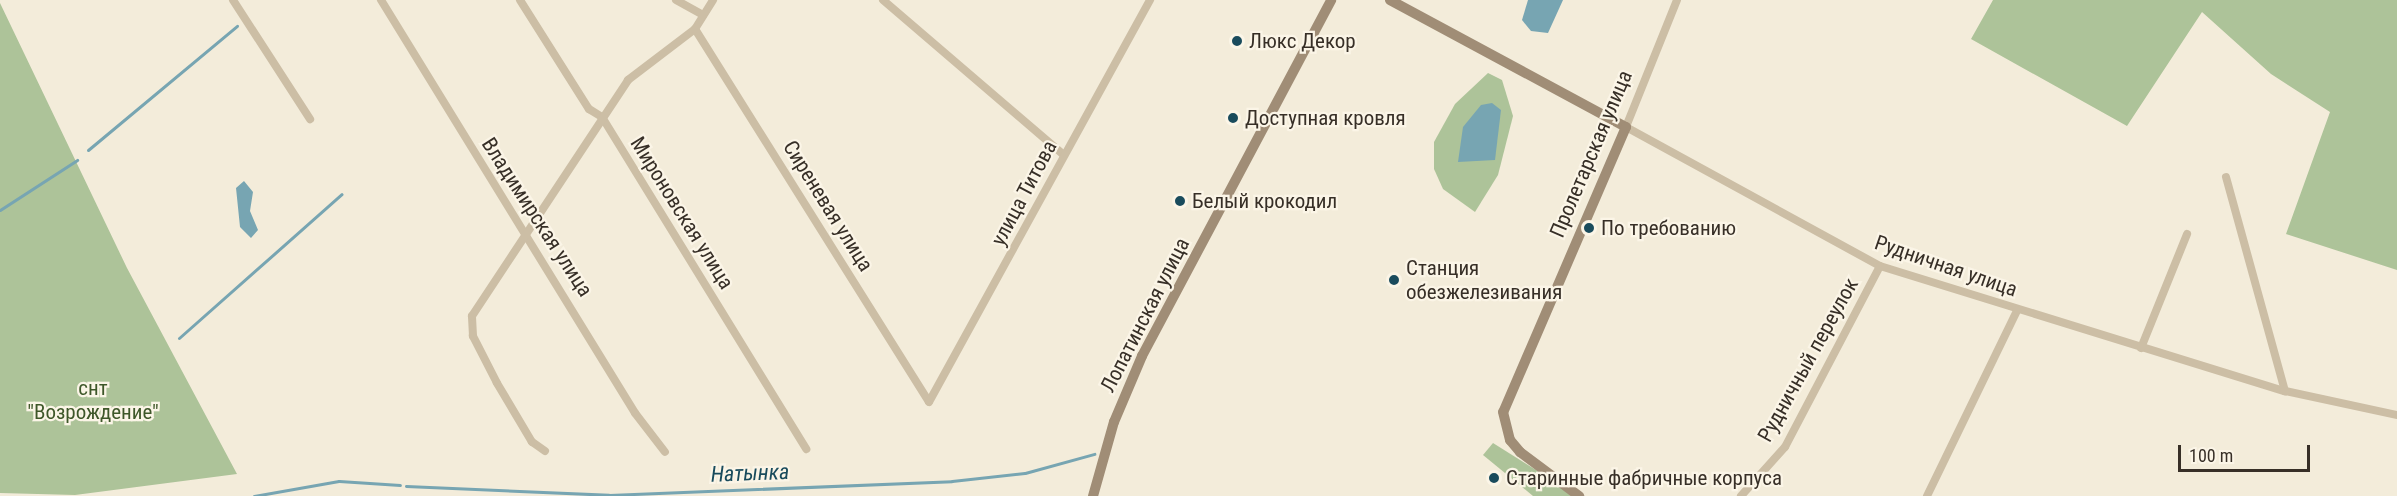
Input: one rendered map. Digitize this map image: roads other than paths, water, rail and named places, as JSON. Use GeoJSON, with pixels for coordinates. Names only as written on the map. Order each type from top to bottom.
{"type":"FeatureCollection","features":[{"type":"Feature","properties":{"kind":"street"},"geometry":{"type":"LineString","coordinates":[[233,0],[310,119]]}},
{"type":"Feature","properties":{"kind":"street","name":"Владимирская улица"},"geometry":{"type":"LineString","coordinates":[[381,0],[529,236],[635,413],[665,452]]}},
{"type":"Feature","properties":{"kind":"street","name":"Мироновская улица"},"geometry":{"type":"LineString","coordinates":[[520,0],[589,109],[602,117],[806,450]]}},
{"type":"Feature","properties":{"kind":"street"},"geometry":{"type":"LineString","coordinates":[[676,0],[704,15]]}},
{"type":"Feature","properties":{"kind":"street"},"geometry":{"type":"LineString","coordinates":[[545,451],[532,442],[497,383],[470,323],[529,236],[602,117],[628,80],[695,29],[713,0]]}},
{"type":"Feature","properties":{"kind":"street"},"geometry":{"type":"LineString","coordinates":[[883,0],[1064,155]]}},
{"type":"Feature","properties":{"kind":"street","name":"улица Титова"},"geometry":{"type":"LineString","coordinates":[[929,402],[1150,0]]}},
{"type":"Feature","properties":{"kind":"street","name":"Лопатинская улица"},"geometry":{"type":"LineString","coordinates":[[1093,496],[1114,422],[1142,356],[1331,0]]}},
{"type":"Feature","properties":{"kind":"street","name":"Рудничная улица"},"geometry":{"type":"LineString","coordinates":[[1390,0],[1880,266],[2017,311],[2285,390],[2397,415]]}},
{"type":"Feature","properties":{"kind":"street","name":"Пролетарская улица"},"geometry":{"type":"LineString","coordinates":[[1579,496],[1520,452],[1510,440],[1503,412],[1626,127],[1677,0]]}},
{"type":"Feature","properties":{"kind":"street","name":"Сиреневая улица"},"geometry":{"type":"LineString","coordinates":[[695,29],[929,402]]}},
{"type":"Feature","properties":{"kind":"street"},"geometry":{"type":"LineString","coordinates":[[2226,177],[2285,390]]}},
{"type":"Feature","properties":{"kind":"street"},"geometry":{"type":"LineString","coordinates":[[2141,348],[2187,234]]}},
{"type":"Feature","properties":{"kind":"street","name":"Рудничный переулок"},"geometry":{"type":"LineString","coordinates":[[1741,496],[1785,447],[1880,266]]}},
{"type":"Feature","properties":{"kind":"street"},"geometry":{"type":"LineString","coordinates":[[1927,496],[2017,311]]}},
{"type":"Feature","properties":{"kind":"water"},"geometry":{"type":"Polygon","coordinates":[[[1528,0],[1563,0],[1548,33],[1531,31],[1522,20],[1528,0]]]}},
{"type":"Feature","properties":{"kind":"water"},"geometry":{"type":"Polygon","coordinates":[[[1492,103],[1501,110],[1495,160],[1458,162],[1463,127],[1481,105],[1492,103]]]}},
{"type":"Feature","properties":{"kind":"water"},"geometry":{"type":"Polygon","coordinates":[[[244,181],[253,192],[250,211],[258,230],[251,238],[240,227],[236,188],[244,181]]]}},
{"type":"Feature","properties":{"kind":"waterway"},"geometry":{"type":"LineString","coordinates":[[88,150],[237,26]]}},
{"type":"Feature","properties":{"kind":"waterway"},"geometry":{"type":"LineString","coordinates":[[0,210],[77,160]]}},
{"type":"Feature","properties":{"kind":"waterway"},"geometry":{"type":"LineString","coordinates":[[179,338],[342,194]]}},
{"type":"Feature","properties":{"kind":"waterway","name":"Натынка"},"geometry":{"type":"LineString","coordinates":[[406,486],[609,495],[952,481],[1025,473],[1094,454]]}},
{"type":"Feature","properties":{"kind":"waterway","name":"Натынка"},"geometry":{"type":"LineString","coordinates":[[254,496],[339,481],[400,485]]}},
{"type":"Feature","properties":{"kind":"place","name":"Люкс Декор"},"geometry":{"type":"Point","coordinates":[1237,41]}},
{"type":"Feature","properties":{"kind":"place","name":"Доступная кровля"},"geometry":{"type":"Point","coordinates":[1233,118]}},
{"type":"Feature","properties":{"kind":"place","name":"Белый крокодил"},"geometry":{"type":"Point","coordinates":[1180,201]}},
{"type":"Feature","properties":{"kind":"place","name":"По требованию"},"geometry":{"type":"Point","coordinates":[1589,228]}},
{"type":"Feature","properties":{"kind":"place","name":"Станция обезжелезивания"},"geometry":{"type":"Point","coordinates":[1394,280]}},
{"type":"Feature","properties":{"kind":"place","name":"Старинные фабричные корпуса"},"geometry":{"type":"Point","coordinates":[1494,478]}},
{"type":"Feature","properties":{"kind":"park label","name":"снт \"Возрождение\""},"geometry":{"type":"Point","coordinates":[93,400]}}]}
